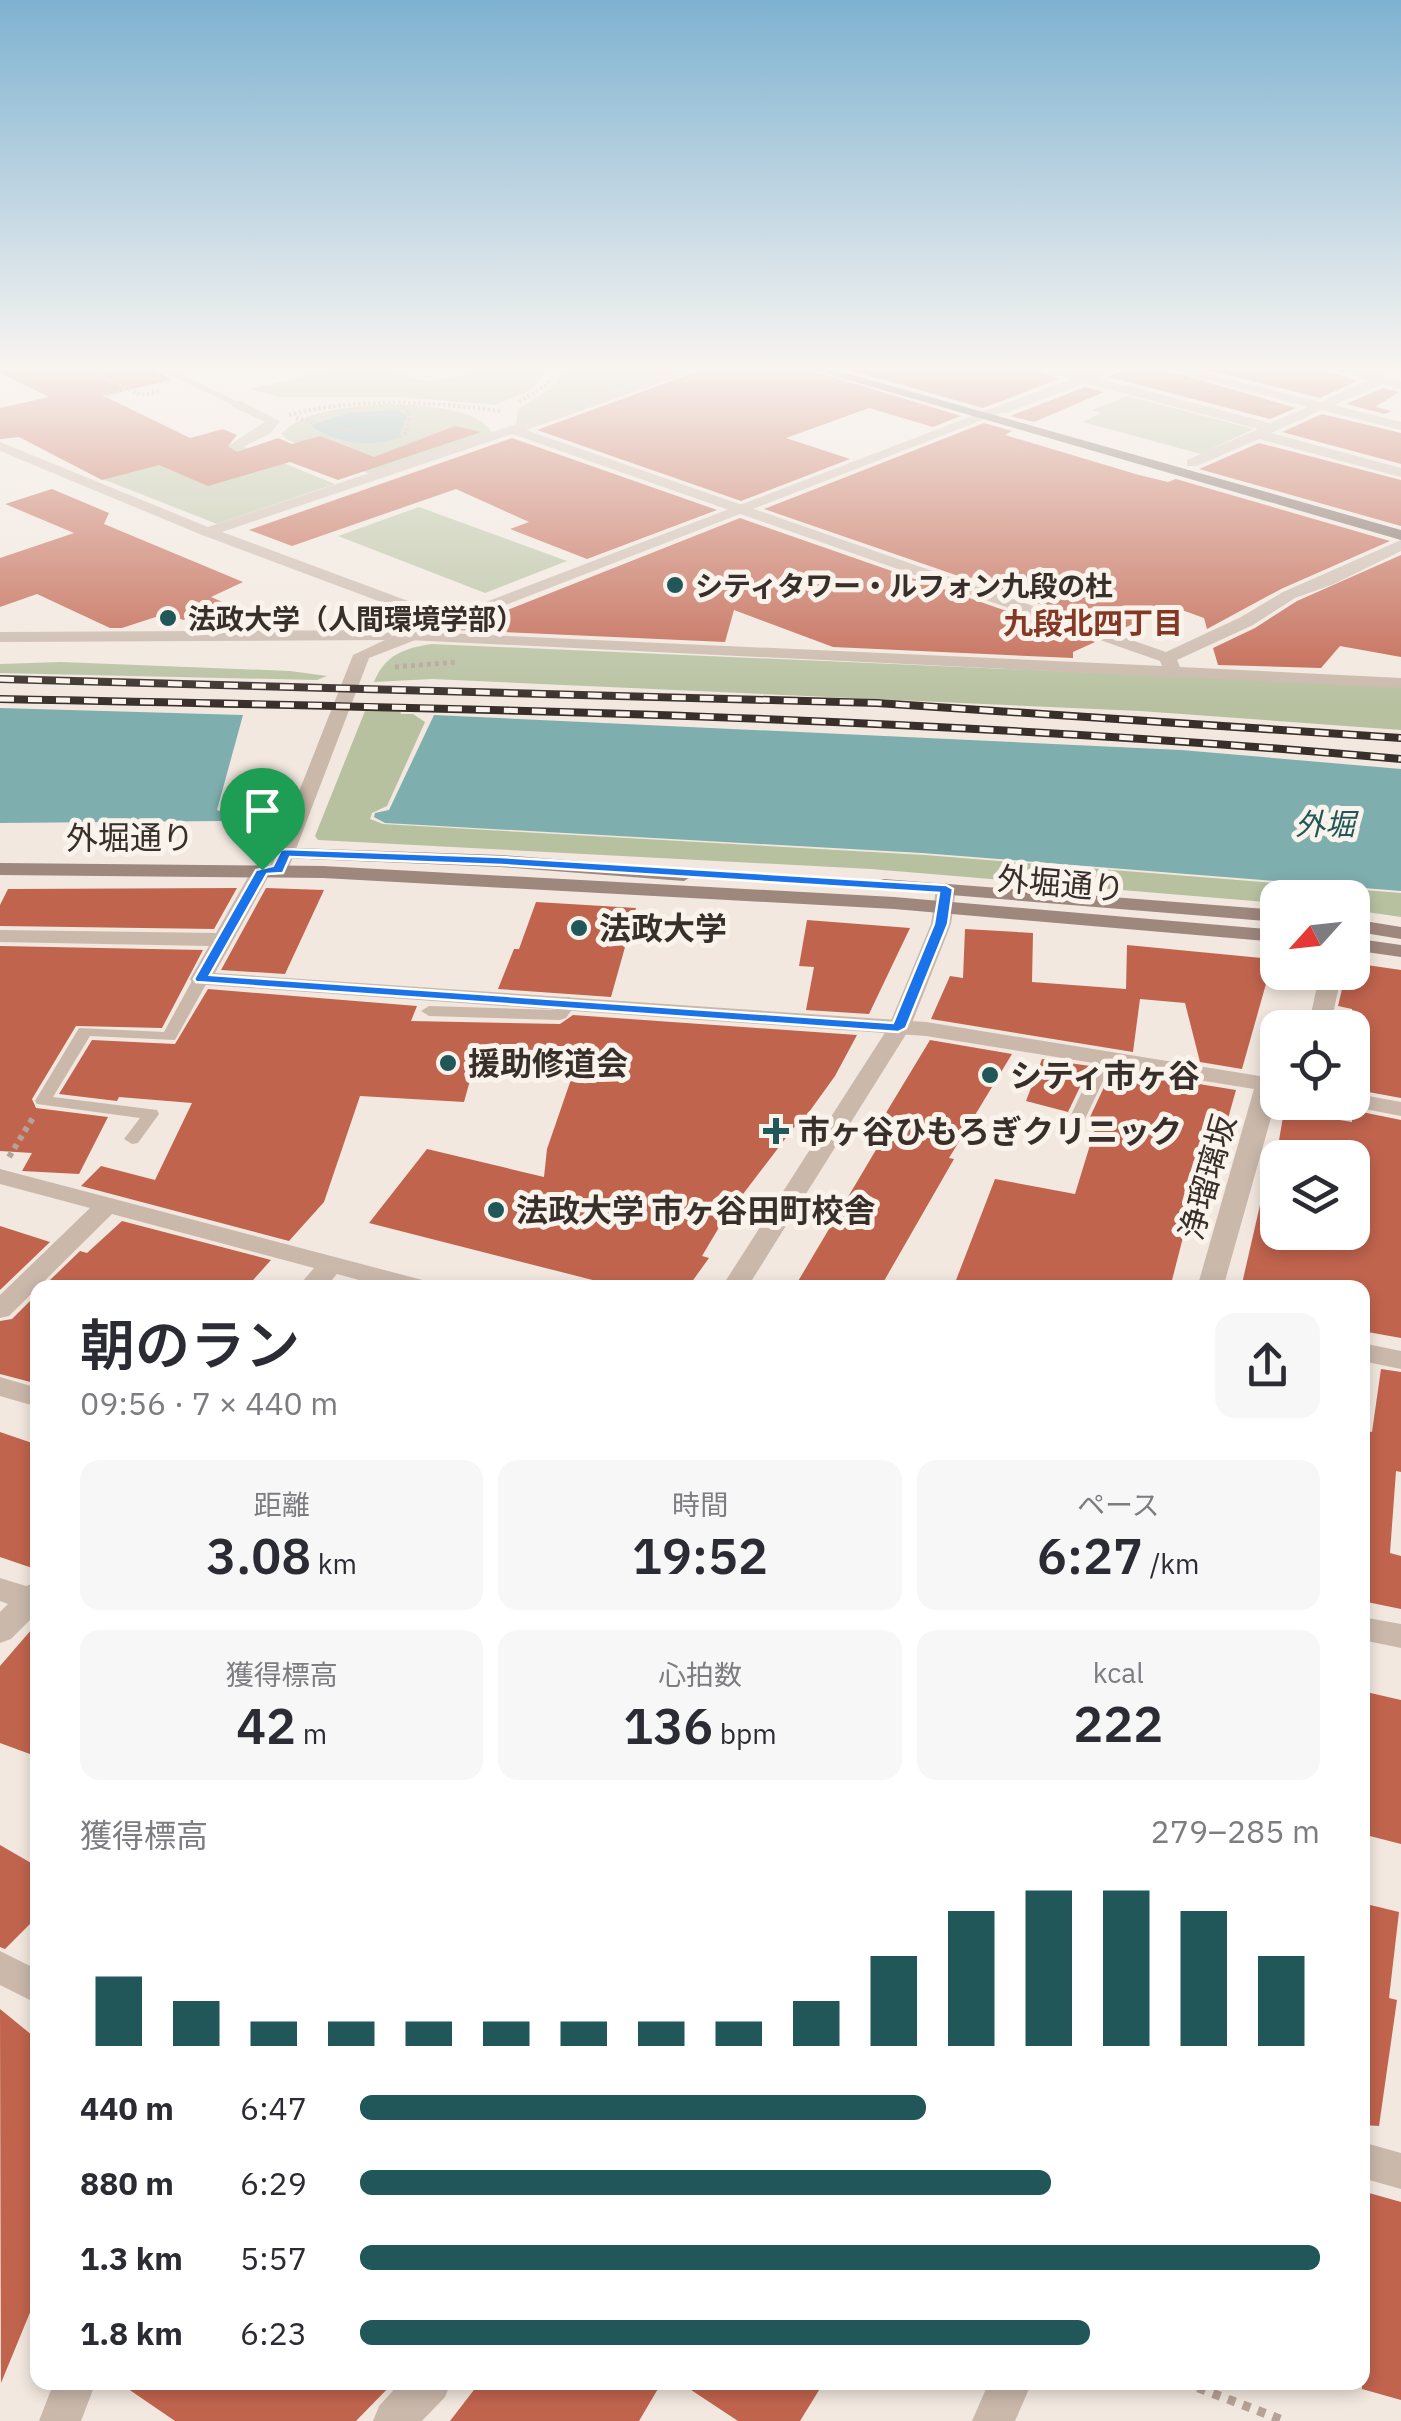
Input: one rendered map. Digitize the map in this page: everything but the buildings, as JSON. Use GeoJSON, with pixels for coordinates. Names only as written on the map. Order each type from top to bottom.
{"type":"FeatureCollection","features":[{"type":"Feature","properties":{"kind":"main road"},"geometry":{"type":"LineString","coordinates":[[1221,481],[1401,535]]}},
{"type":"Feature","properties":{"kind":"main road"},"geometry":{"type":"LineString","coordinates":[[1256,481],[1401,522]]}},
{"type":"Feature","properties":{"kind":"main road","name":"外堀通り"},"geometry":{"type":"LineString","coordinates":[[0,851],[1260,915]]}},
{"type":"Feature","properties":{"kind":"main road","name":"外堀通り"},"geometry":{"type":"LineString","coordinates":[[0,868],[275,864]]}},
{"type":"Feature","properties":{"kind":"main road","name":"外堀通り"},"geometry":{"type":"LineString","coordinates":[[945,898],[1260,934]]}},
{"type":"Feature","properties":{"kind":"main road"},"geometry":{"type":"LineString","coordinates":[[1370,928],[1401,932]]}},
{"type":"Feature","properties":{"kind":"main road"},"geometry":{"type":"LineString","coordinates":[[1370,947],[1401,951]]}},
{"type":"Feature","properties":{"kind":"street"},"geometry":{"type":"LineString","coordinates":[[84,481],[207,532],[448,622]]}},
{"type":"Feature","properties":{"kind":"street"},"geometry":{"type":"LineString","coordinates":[[207,532],[345,481]]}},
{"type":"Feature","properties":{"kind":"street"},"geometry":{"type":"LineString","coordinates":[[670,481],[1171,666]]}},
{"type":"Feature","properties":{"kind":"street"},"geometry":{"type":"LineString","coordinates":[[818,481],[362,655],[275,864],[201,979],[898,1028],[1260,1083]]}},
{"type":"Feature","properties":{"kind":"street"},"geometry":{"type":"LineString","coordinates":[[1171,666],[1290,595],[1328,582],[1401,544]]}},
{"type":"Feature","properties":{"kind":"street"},"geometry":{"type":"LineString","coordinates":[[0,637],[408,635],[1171,666],[1401,684]]}},
{"type":"Feature","properties":{"kind":"street"},"geometry":{"type":"LineString","coordinates":[[739,1280],[898,1028],[945,898]]}},
{"type":"Feature","properties":{"kind":"street"},"geometry":{"type":"LineString","coordinates":[[0,936],[224,940]]}},
{"type":"Feature","properties":{"kind":"street"},"geometry":{"type":"LineString","coordinates":[[1370,1103],[1401,1109]]}},
{"type":"Feature","properties":{"kind":"street","name":"浄瑠璃坂"},"geometry":{"type":"LineString","coordinates":[[1212,1280],[1261,1120]]}},
{"type":"Feature","properties":{"kind":"street"},"geometry":{"type":"LineString","coordinates":[[0,1173],[393,1280]]}},
{"type":"Feature","properties":{"kind":"street"},"geometry":{"type":"LineString","coordinates":[[31,1280],[107,1205]]}},
{"type":"Feature","properties":{"kind":"street"},"geometry":{"type":"LineString","coordinates":[[317,1280],[332,1263]]}},
{"type":"Feature","properties":{"kind":"street"},"geometry":{"type":"LineString","coordinates":[[0,1310],[30,1281]]}},
{"type":"Feature","properties":{"kind":"street"},"geometry":{"type":"LineString","coordinates":[[1370,1354],[1401,1360]]}},
{"type":"Feature","properties":{"kind":"street"},"geometry":{"type":"LineString","coordinates":[[0,1386],[30,1395]]}},
{"type":"Feature","properties":{"kind":"street"},"geometry":{"type":"LineString","coordinates":[[0,1589],[30,1595]]}},
{"type":"Feature","properties":{"kind":"street"},"geometry":{"type":"LineString","coordinates":[[0,1631],[30,1600]]}},
{"type":"Feature","properties":{"kind":"street"},"geometry":{"type":"LineString","coordinates":[[1370,1630],[1401,1636]]}},
{"type":"Feature","properties":{"kind":"street"},"geometry":{"type":"LineString","coordinates":[[0,1966],[30,1984]]}},
{"type":"Feature","properties":{"kind":"street"},"geometry":{"type":"LineString","coordinates":[[1370,2162],[1401,2172]]}},
{"type":"Feature","properties":{"kind":"street"},"geometry":{"type":"LineString","coordinates":[[60,2421],[72,2390]]}},
{"type":"Feature","properties":{"kind":"street"},"geometry":{"type":"LineString","coordinates":[[394,2421],[423,2390]]}},
{"type":"Feature","properties":{"kind":"street"},"geometry":{"type":"LineString","coordinates":[[993,2421],[1007,2390]]}},
{"type":"Feature","properties":{"kind":"lane"},"geometry":{"type":"LineString","coordinates":[[132,1139],[151,1114],[43,1102],[85,1032],[168,1037],[201,979]]}},
{"type":"Feature","properties":{"kind":"lane"},"geometry":{"type":"LineString","coordinates":[[429,1011],[560,1016],[568,1002]]}},
{"type":"Feature","properties":{"kind":"lane"},"geometry":{"type":"LineString","coordinates":[[1077,1119],[1106,1058]]}},
{"type":"Feature","properties":{"kind":"path"},"geometry":{"type":"LineString","coordinates":[[0,1173],[43,1102]]}},
{"type":"Feature","properties":{"kind":"path"},"geometry":{"type":"LineString","coordinates":[[1204,2390],[1284,2421]]}},
{"type":"Feature","properties":{"kind":"green space"},"geometry":{"type":"Polygon","coordinates":[[[108,481],[335,484],[217,524],[108,481]]]}},
{"type":"Feature","properties":{"kind":"green space"},"geometry":{"type":"Polygon","coordinates":[[[419,507],[567,561],[485,593],[338,536],[419,507]]]}},
{"type":"Feature","properties":{"kind":"green space"},"geometry":{"type":"Polygon","coordinates":[[[432,644],[1401,686],[1401,730],[1140,711],[432,679],[374,682],[384,665],[397,654],[432,644]]]}},
{"type":"Feature","properties":{"kind":"green space"},"geometry":{"type":"Polygon","coordinates":[[[61,662],[290,671],[327,676],[317,680],[0,673],[0,664],[61,662]]]}},
{"type":"Feature","properties":{"kind":"green space"},"geometry":{"type":"Polygon","coordinates":[[[400,710],[401,714],[413,714],[425,722],[387,806],[372,813],[370,819],[383,824],[925,855],[1260,882],[1260,902],[871,869],[318,840],[315,836],[365,711],[400,710]]]}},
{"type":"Feature","properties":{"kind":"green space"},"geometry":{"type":"Polygon","coordinates":[[[1370,891],[1401,893],[1401,917],[1370,912],[1370,891]]]}},
{"type":"Feature","properties":{"kind":"water"},"geometry":{"type":"Polygon","coordinates":[[[0,708],[243,715],[217,810],[225,813],[223,821],[0,823],[0,708]]]}},
{"type":"Feature","properties":{"kind":"water","name":"外堀"},"geometry":{"type":"Polygon","coordinates":[[[434,715],[1181,750],[1401,769],[1401,891],[1370,889],[1370,880],[1262,880],[922,853],[385,823],[374,817],[375,813],[389,810],[434,715]]]}},
{"type":"Feature","properties":{"kind":"railway"},"geometry":{"type":"LineString","coordinates":[[0,679],[877,703],[1401,738]]}},
{"type":"Feature","properties":{"kind":"railway"},"geometry":{"type":"LineString","coordinates":[[0,699],[526,711],[876,724],[1401,759]]}},
{"type":"Feature","properties":{"kind":"place","name":"シティタワー・ルフォン九段の杜"},"geometry":{"type":"Point","coordinates":[675,585]}},
{"type":"Feature","properties":{"kind":"place","name":"法政大学（人間環境学部）"},"geometry":{"type":"Point","coordinates":[168,618]}},
{"type":"Feature","properties":{"kind":"place","name":"法政大学"},"geometry":{"type":"Point","coordinates":[579,928]}},
{"type":"Feature","properties":{"kind":"place","name":"援助修道会"},"geometry":{"type":"Point","coordinates":[448,1063]}},
{"type":"Feature","properties":{"kind":"place","name":"シティ市ヶ谷"},"geometry":{"type":"Point","coordinates":[990,1075]}},
{"type":"Feature","properties":{"kind":"place","name":"市ヶ谷ひもろぎクリニック"},"geometry":{"type":"Point","coordinates":[776,1131]}},
{"type":"Feature","properties":{"kind":"place","name":"法政大学 市ヶ谷田町校舎"},"geometry":{"type":"Point","coordinates":[496,1210]}},
{"type":"Feature","properties":{"kind":"district","name":"九段北四丁目"},"geometry":{"type":"Point","coordinates":[1093,622]}},
{"type":"Feature","properties":{"kind":"route"},"geometry":{"type":"LineString","coordinates":[[285,853],[501,861],[946,889],[941,924],[898,1028],[201,979],[262,870],[278,870],[285,853]]}}]}
